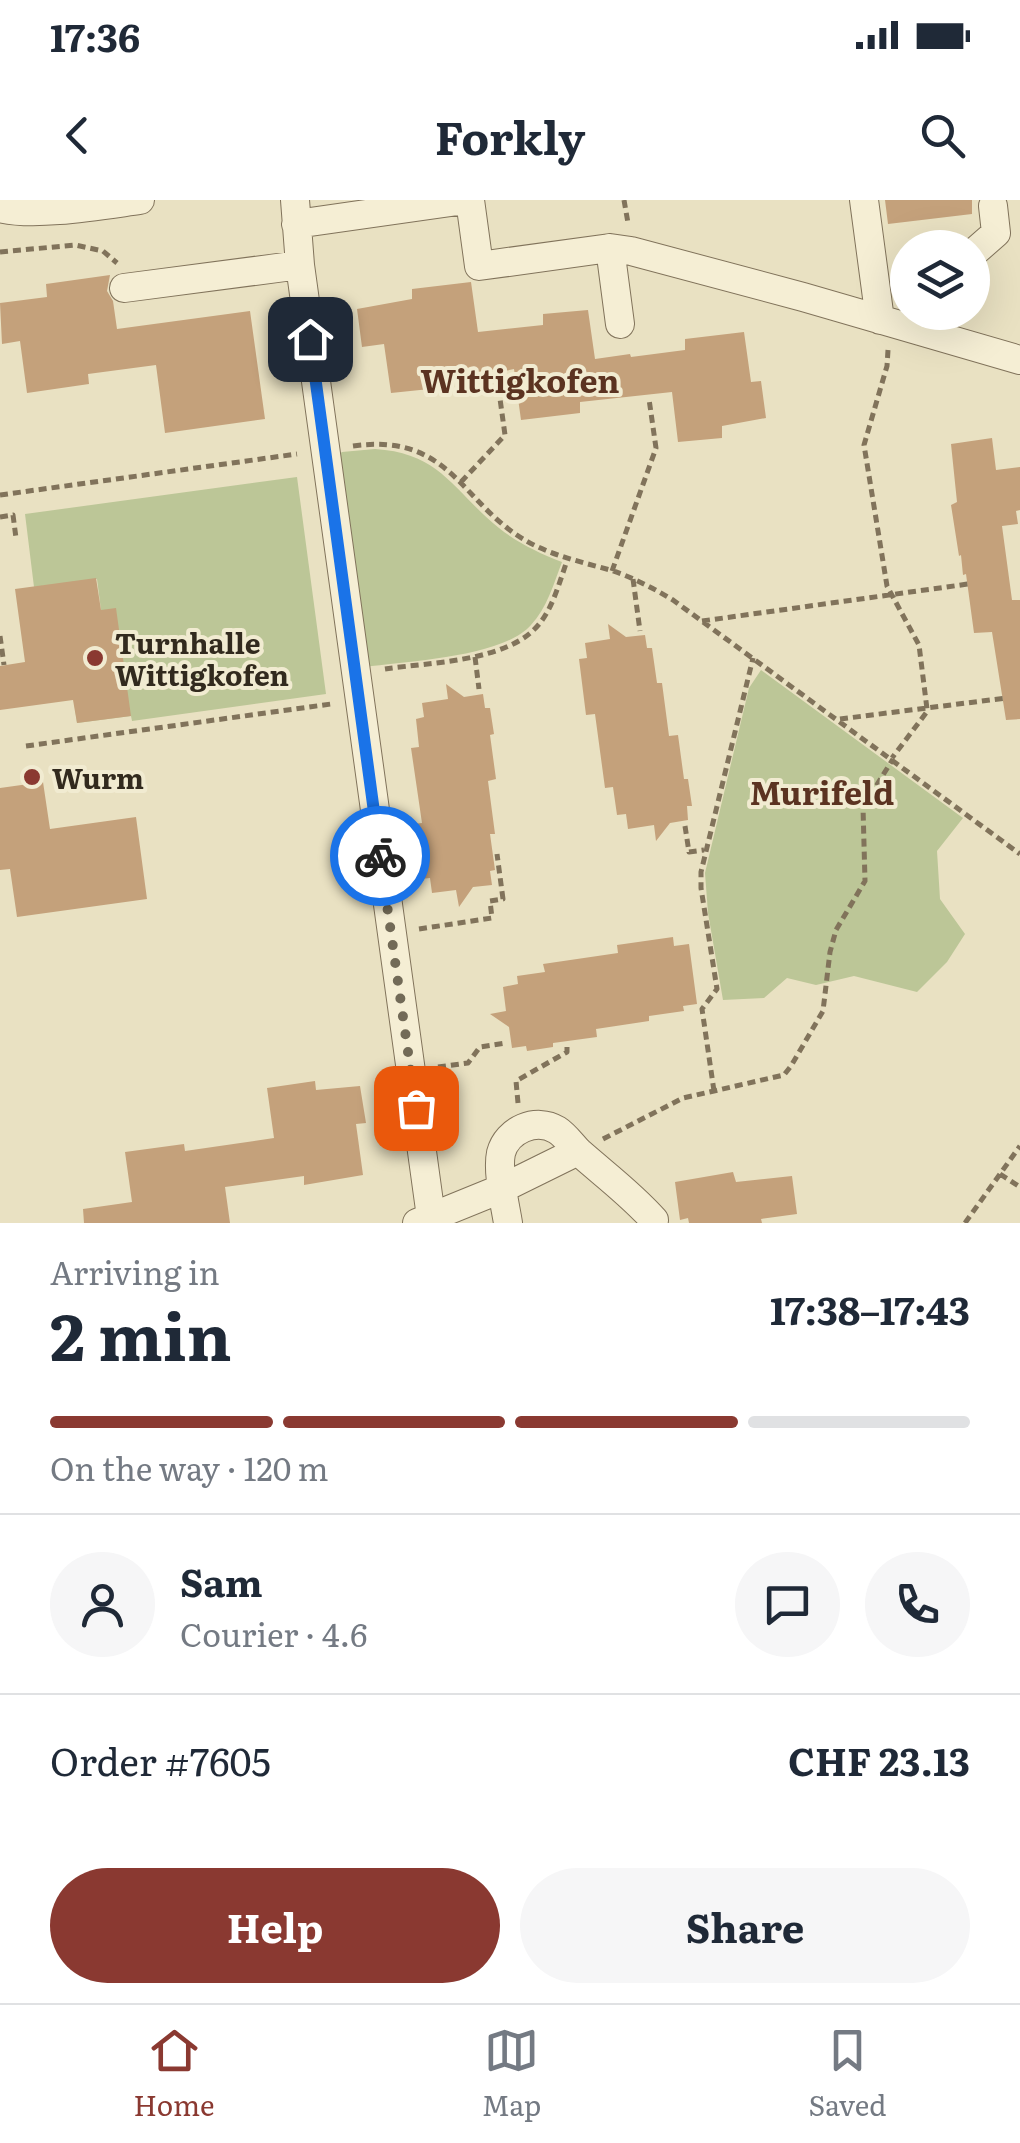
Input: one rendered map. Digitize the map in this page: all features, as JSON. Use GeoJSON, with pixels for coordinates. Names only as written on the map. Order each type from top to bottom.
{"type":"FeatureCollection","features":[{"type":"Feature","properties":{"kind":"lane"},"geometry":{"type":"LineString","coordinates":[[0,208],[18,211],[140,200]]}},
{"type":"Feature","properties":{"kind":"lane"},"geometry":{"type":"LineString","coordinates":[[578,1151],[503,1188],[424,1220],[410,1071],[300,265],[296,212],[468,200],[479,266],[610,248],[890,319]]}},
{"type":"Feature","properties":{"kind":"lane"},"geometry":{"type":"LineString","coordinates":[[864,200],[890,308]]}},
{"type":"Feature","properties":{"kind":"lane"},"geometry":{"type":"LineString","coordinates":[[990,238],[996,233],[993,206]]}},
{"type":"Feature","properties":{"kind":"lane"},"geometry":{"type":"LineString","coordinates":[[610,248],[620,324]]}},
{"type":"Feature","properties":{"kind":"lane"},"geometry":{"type":"LineString","coordinates":[[124,288],[300,265]]}},
{"type":"Feature","properties":{"kind":"lane"},"geometry":{"type":"LineString","coordinates":[[925,330],[1020,360]]}},
{"type":"Feature","properties":{"kind":"lane"},"geometry":{"type":"LineString","coordinates":[[508,1223],[501,1154],[509,1137],[520,1128],[537,1124],[556,1129],[654,1220]]}},
{"type":"Feature","properties":{"kind":"path"},"geometry":{"type":"LineString","coordinates":[[0,252],[74,245],[102,251],[120,266],[124,288]]}},
{"type":"Feature","properties":{"kind":"path"},"geometry":{"type":"LineString","coordinates":[[578,1151],[683,1098],[784,1074],[823,1011],[836,930],[865,880],[863,808],[927,709],[919,645],[887,586],[864,444],[887,366],[892,330]]}},
{"type":"Feature","properties":{"kind":"path"},"geometry":{"type":"LineString","coordinates":[[461,482],[505,436],[496,370]]}},
{"type":"Feature","properties":{"kind":"path"},"geometry":{"type":"LineString","coordinates":[[612,571],[656,448],[649,399]]}},
{"type":"Feature","properties":{"kind":"path"},"geometry":{"type":"LineString","coordinates":[[0,495],[373,443],[406,448],[435,460],[519,536],[568,558],[633,579],[673,600],[1020,854]]}},
{"type":"Feature","properties":{"kind":"path"},"geometry":{"type":"LineString","coordinates":[[0,516],[13,515],[16,538]]}},
{"type":"Feature","properties":{"kind":"path"},"geometry":{"type":"LineString","coordinates":[[26,746],[357,687],[509,647],[537,627],[551,604],[568,558]]}},
{"type":"Feature","properties":{"kind":"path"},"geometry":{"type":"LineString","coordinates":[[633,579],[640,630]]}},
{"type":"Feature","properties":{"kind":"path"},"geometry":{"type":"LineString","coordinates":[[702,620],[968,584]]}},
{"type":"Feature","properties":{"kind":"path"},"geometry":{"type":"LineString","coordinates":[[0,636],[4,665]]}},
{"type":"Feature","properties":{"kind":"path"},"geometry":{"type":"LineString","coordinates":[[474,656],[479,689]]}},
{"type":"Feature","properties":{"kind":"path"},"geometry":{"type":"LineString","coordinates":[[714,1091],[702,1009],[716,989],[701,872],[753,658]]}},
{"type":"Feature","properties":{"kind":"path"},"geometry":{"type":"LineString","coordinates":[[837,720],[1006,698]]}},
{"type":"Feature","properties":{"kind":"path"},"geometry":{"type":"LineString","coordinates":[[685,826],[688,852],[706,850]]}},
{"type":"Feature","properties":{"kind":"path"},"geometry":{"type":"LineString","coordinates":[[391,934],[492,918],[490,901],[503,899],[496,854]]}},
{"type":"Feature","properties":{"kind":"path"},"geometry":{"type":"LineString","coordinates":[[410,1071],[468,1063],[480,1046],[506,1043]]}},
{"type":"Feature","properties":{"kind":"path"},"geometry":{"type":"LineString","coordinates":[[520,1128],[516,1081],[568,1052],[567,1047]]}},
{"type":"Feature","properties":{"kind":"path"},"geometry":{"type":"LineString","coordinates":[[965,1223],[1020,1146]]}},
{"type":"Feature","properties":{"kind":"path"},"geometry":{"type":"LineString","coordinates":[[1000,1174],[1020,1187]]}},
{"type":"Feature","properties":{"kind":"green space"},"geometry":{"type":"Polygon","coordinates":[[[375,449],[397,452],[431,466],[506,533],[562,562],[546,603],[518,636],[478,651],[365,667],[338,455],[375,449]]]}},
{"type":"Feature","properties":{"kind":"green space"},"geometry":{"type":"Polygon","coordinates":[[[297,477],[326,694],[132,721],[131,716],[77,723],[62,616],[101,610],[97,579],[34,587],[25,514],[297,477]]]}},
{"type":"Feature","properties":{"kind":"green space"},"geometry":{"type":"Polygon","coordinates":[[[761,670],[963,818],[937,851],[940,899],[965,934],[947,962],[917,992],[854,976],[816,985],[787,978],[764,998],[723,1000],[705,873],[749,688],[761,670]]]}},
{"type":"Feature","properties":{"kind":"building"},"geometry":{"type":"Polygon","coordinates":[[[885,200],[972,200],[972,214],[888,224],[885,200]]]}},
{"type":"Feature","properties":{"kind":"building"},"geometry":{"type":"Polygon","coordinates":[[[110,275],[107,291],[113,301],[117,329],[250,311],[265,419],[165,433],[156,365],[88,374],[89,384],[27,393],[20,341],[2,344],[0,303],[47,297],[46,284],[110,275]]]}},
{"type":"Feature","properties":{"kind":"building"},"geometry":{"type":"Polygon","coordinates":[[[471,282],[478,332],[543,325],[543,314],[588,310],[595,359],[685,350],[685,339],[744,332],[751,382],[761,381],[766,418],[722,426],[722,438],[678,442],[672,392],[580,402],[580,413],[521,420],[514,369],[504,368],[449,376],[449,387],[391,393],[384,344],[362,347],[357,309],[412,299],[412,289],[471,282]]]}},
{"type":"Feature","properties":{"kind":"building"},"geometry":{"type":"Polygon","coordinates":[[[992,438],[996,470],[1020,467],[1018,524],[1002,526],[1012,600],[1020,600],[1020,719],[1006,720],[992,632],[974,633],[951,505],[957,502],[951,444],[992,438]]]}},
{"type":"Feature","properties":{"kind":"building"},"geometry":{"type":"Polygon","coordinates":[[[96,578],[101,610],[116,608],[131,716],[77,723],[73,700],[0,710],[0,666],[25,662],[15,589],[96,578]]]}},
{"type":"Feature","properties":{"kind":"building"},"geometry":{"type":"Polygon","coordinates":[[[608,624],[626,637],[645,635],[647,648],[652,648],[657,683],[662,683],[669,736],[678,735],[684,779],[688,779],[692,806],[687,806],[688,820],[670,823],[656,841],[654,825],[628,829],[626,814],[617,815],[613,787],[605,788],[595,714],[586,715],[579,659],[587,658],[585,643],[610,639],[608,624]]]}},
{"type":"Feature","properties":{"kind":"building"},"geometry":{"type":"Polygon","coordinates":[[[446,684],[464,697],[483,694],[485,708],[490,708],[494,734],[490,735],[496,779],[488,781],[495,834],[490,834],[495,870],[490,871],[492,885],[473,887],[459,907],[456,890],[432,893],[430,878],[421,879],[413,824],[422,823],[411,748],[419,747],[416,719],[424,717],[422,703],[448,699],[446,684]]]}},
{"type":"Feature","properties":{"kind":"building"},"geometry":{"type":"Polygon","coordinates":[[[43,782],[50,829],[136,817],[147,899],[17,917],[10,869],[0,870],[0,788],[43,782]]]}},
{"type":"Feature","properties":{"kind":"building"},"geometry":{"type":"Polygon","coordinates":[[[673,937],[674,946],[689,944],[697,1004],[683,1006],[684,1011],[596,1029],[597,1037],[527,1051],[526,1046],[512,1048],[509,1027],[490,1014],[506,1011],[503,987],[518,984],[517,976],[545,972],[543,964],[618,953],[617,945],[673,937]]]}},
{"type":"Feature","properties":{"kind":"building"},"geometry":{"type":"Polygon","coordinates":[[[315,1081],[316,1090],[360,1086],[366,1123],[356,1124],[363,1175],[304,1185],[304,1176],[225,1187],[230,1223],[84,1223],[83,1209],[132,1202],[125,1152],[184,1144],[185,1151],[274,1138],[267,1088],[315,1081]]]}},
{"type":"Feature","properties":{"kind":"building"},"geometry":{"type":"Polygon","coordinates":[[[733,1172],[736,1182],[792,1176],[797,1214],[761,1219],[762,1223],[680,1220],[675,1182],[733,1172]]]}},
{"type":"Feature","properties":{"kind":"way so far"},"geometry":{"type":"LineString","coordinates":[[380,856],[416,1108]]}},
{"type":"Feature","properties":{"kind":"place","name":"Turnhalle Wittigkofen"},"geometry":{"type":"Point","coordinates":[95,658]}},
{"type":"Feature","properties":{"kind":"place","name":"Wurm"},"geometry":{"type":"Point","coordinates":[32,777]}},
{"type":"Feature","properties":{"kind":"district","name":"Wittigkofen"},"geometry":{"type":"Point","coordinates":[520,379]}},
{"type":"Feature","properties":{"kind":"district","name":"Murifeld"},"geometry":{"type":"Point","coordinates":[822,791]}},
{"type":"Feature","properties":{"kind":"route"},"geometry":{"type":"LineString","coordinates":[[310,339],[380,856]]}}]}
